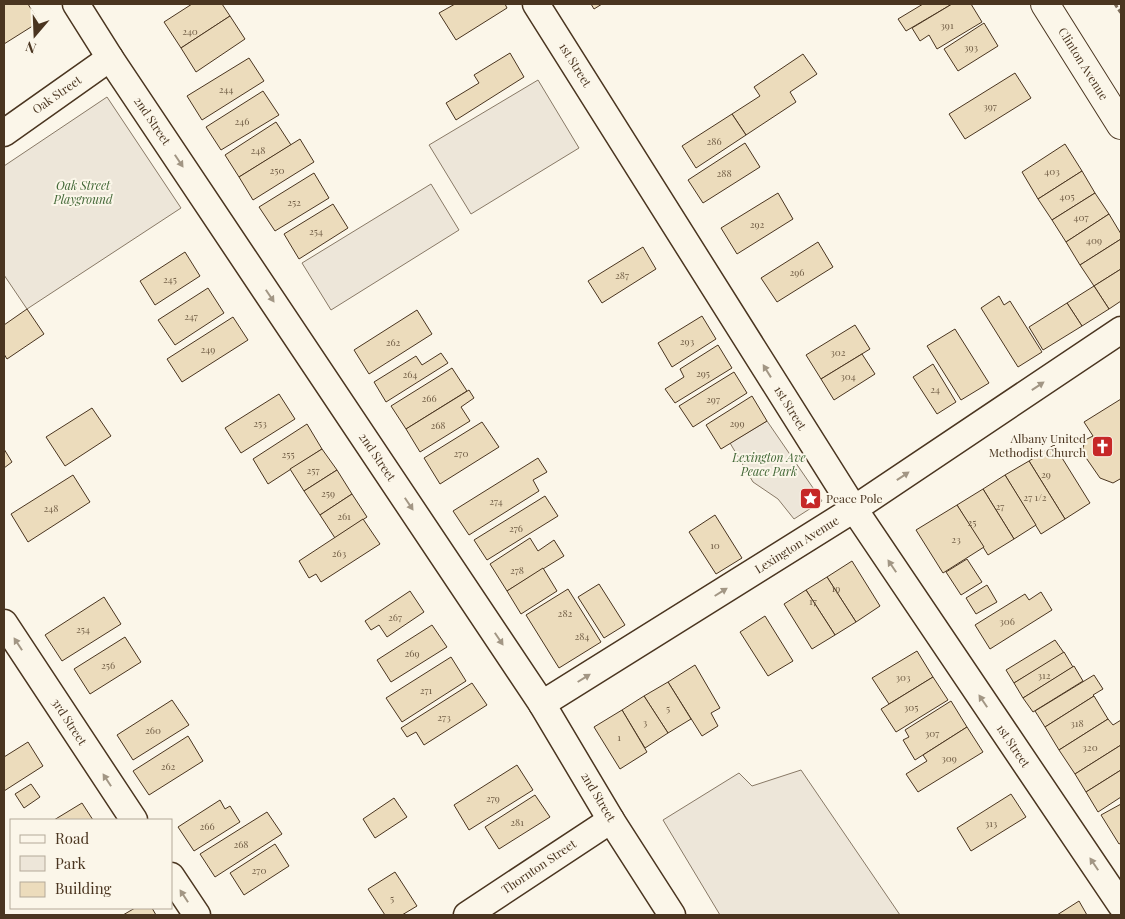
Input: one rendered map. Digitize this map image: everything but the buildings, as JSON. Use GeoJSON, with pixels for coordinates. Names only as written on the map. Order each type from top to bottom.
{"type":"FeatureCollection","features":[{"type":"Feature","properties":{"kind":"street","name":"2nd Street"},"geometry":{"type":"LineString","coordinates":[[76,4],[110,58],[542,704],[611,820],[672,915]]}},
{"type":"Feature","properties":{"kind":"street","name":"1st Street"},"geometry":{"type":"LineString","coordinates":[[536,4],[854,510],[1121,905]]}},
{"type":"Feature","properties":{"kind":"street","name":"Clinton Avenue"},"geometry":{"type":"LineString","coordinates":[[1045,4],[1121,125]]}},
{"type":"Feature","properties":{"kind":"street","name":"Oak Street"},"geometry":{"type":"LineString","coordinates":[[4,133],[110,58]]}},
{"type":"Feature","properties":{"kind":"street","name":"Lexington Avenue"},"geometry":{"type":"LineString","coordinates":[[542,704],[854,510],[1121,330]]}},
{"type":"Feature","properties":{"kind":"street","name":"3rd Street"},"geometry":{"type":"LineString","coordinates":[[4,623],[133,819]]}},
{"type":"Feature","properties":{"kind":"street","name":"Thornton Street"},"geometry":{"type":"LineString","coordinates":[[467,915],[611,820]]}},
{"type":"Feature","properties":{"kind":"street"},"geometry":{"type":"LineString","coordinates":[[172,878],[197,915]]}},
{"type":"Feature","properties":{"kind":"path"},"geometry":{"type":"LineString","coordinates":[[1115,4],[1121,14]]}},
{"type":"Feature","properties":{"kind":"green space"},"geometry":{"type":"Polygon","coordinates":[[[538,80],[579,148],[471,214],[429,145],[538,80]]]}},
{"type":"Feature","properties":{"kind":"green space","name":"Oak Street Playground"},"geometry":{"type":"Polygon","coordinates":[[[107,97],[181,208],[27,309],[4,275],[4,166],[107,97]]]}},
{"type":"Feature","properties":{"kind":"green space"},"geometry":{"type":"Polygon","coordinates":[[[431,184],[459,230],[331,310],[302,263],[431,184]]]}},
{"type":"Feature","properties":{"kind":"green space","name":"Lexington Ave Peace Park"},"geometry":{"type":"Polygon","coordinates":[[[767,421],[822,501],[794,519],[778,499],[753,482],[730,443],[767,421]]]}},
{"type":"Feature","properties":{"kind":"green space"},"geometry":{"type":"Polygon","coordinates":[[[801,770],[900,915],[720,915],[663,820],[739,773],[752,786],[801,770]]]}},
{"type":"Feature","properties":{"kind":"place","name":"Albany United Methodist Church"},"geometry":{"type":"Point","coordinates":[1102,446]}},
{"type":"Feature","properties":{"kind":"place","name":"Peace Pole"},"geometry":{"type":"Point","coordinates":[810,499]}}]}
